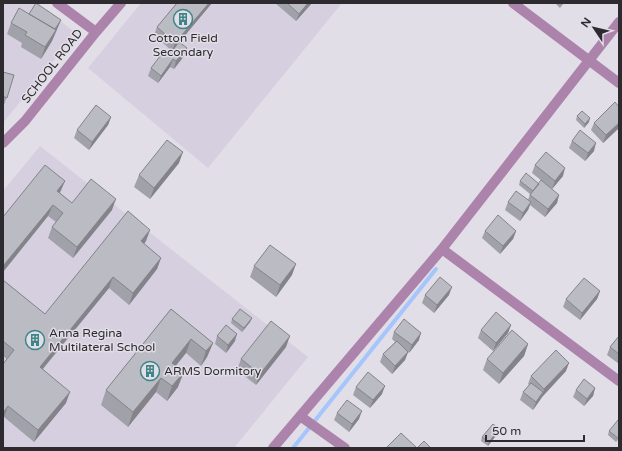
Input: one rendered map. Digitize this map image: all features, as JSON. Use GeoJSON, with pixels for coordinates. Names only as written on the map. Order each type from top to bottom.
{"type":"FeatureCollection","features":[{"type":"Feature","properties":{"kind":"street"},"geometry":{"type":"LineString","coordinates":[[57,3],[96,32]]}},
{"type":"Feature","properties":{"kind":"street","name":"SCHOOL ROAD"},"geometry":{"type":"LineString","coordinates":[[3,144],[25,121],[121,3]]}},
{"type":"Feature","properties":{"kind":"street"},"geometry":{"type":"LineString","coordinates":[[513,3],[619,83]]}},
{"type":"Feature","properties":{"kind":"street"},"geometry":{"type":"LineString","coordinates":[[273,448],[303,418],[442,249],[619,22]]}},
{"type":"Feature","properties":{"kind":"street"},"geometry":{"type":"LineString","coordinates":[[442,249],[619,381]]}},
{"type":"Feature","properties":{"kind":"street"},"geometry":{"type":"LineString","coordinates":[[303,418],[345,448]]}},
{"type":"Feature","properties":{"kind":"shaded area"},"geometry":{"type":"Polygon","coordinates":[[[3,3],[36,3],[76,33],[3,123],[3,3]]]}},
{"type":"Feature","properties":{"kind":"shaded area"},"geometry":{"type":"Polygon","coordinates":[[[141,3],[342,3],[208,168],[88,68],[141,3]]]}},
{"type":"Feature","properties":{"kind":"shaded area"},"geometry":{"type":"Polygon","coordinates":[[[40,146],[308,357],[234,448],[3,448],[3,191],[40,146]]]}},
{"type":"Feature","properties":{"kind":"building"},"geometry":{"type":"Polygon","coordinates":[[[36,3],[61,20],[55,29],[29,14],[36,3]]]}},
{"type":"Feature","properties":{"kind":"building","name":"Cotton Field Secondary"},"geometry":{"type":"Polygon","coordinates":[[[177,3],[209,3],[175,43],[157,27],[177,3]]]}},
{"type":"Feature","properties":{"kind":"building"},"geometry":{"type":"Polygon","coordinates":[[[287,3],[308,3],[299,14],[287,3]]]}},
{"type":"Feature","properties":{"kind":"building"},"geometry":{"type":"Polygon","coordinates":[[[19,8],[56,30],[45,47],[25,35],[27,32],[11,23],[19,8]]]}},
{"type":"Feature","properties":{"kind":"building"},"geometry":{"type":"Polygon","coordinates":[[[179,42],[187,48],[176,61],[173,59],[161,76],[151,68],[164,51],[169,55],[179,42]]]}},
{"type":"Feature","properties":{"kind":"building"},"geometry":{"type":"Polygon","coordinates":[[[3,72],[14,75],[7,98],[3,96],[3,72]]]}},
{"type":"Feature","properties":{"kind":"building"},"geometry":{"type":"Polygon","coordinates":[[[615,102],[619,107],[619,123],[606,135],[594,123],[615,102]]]}},
{"type":"Feature","properties":{"kind":"building"},"geometry":{"type":"Polygon","coordinates":[[[96,105],[111,117],[92,142],[77,130],[96,105]]]}},
{"type":"Feature","properties":{"kind":"building"},"geometry":{"type":"Polygon","coordinates":[[[582,111],[590,118],[585,124],[577,116],[582,111]]]}},
{"type":"Feature","properties":{"kind":"building"},"geometry":{"type":"Polygon","coordinates":[[[580,130],[596,143],[588,153],[572,141],[580,130]]]}},
{"type":"Feature","properties":{"kind":"building"},"geometry":{"type":"Polygon","coordinates":[[[167,140],[183,152],[154,188],[139,175],[167,140]]]}},
{"type":"Feature","properties":{"kind":"building"},"geometry":{"type":"Polygon","coordinates":[[[546,152],[565,168],[555,181],[535,165],[546,152]]]}},
{"type":"Feature","properties":{"kind":"building"},"geometry":{"type":"Polygon","coordinates":[[[45,165],[65,181],[57,191],[72,203],[91,179],[116,199],[77,247],[52,227],[63,213],[53,205],[3,266],[3,217],[45,165]]]}},
{"type":"Feature","properties":{"kind":"building"},"geometry":{"type":"Polygon","coordinates":[[[526,173],[539,184],[533,191],[520,181],[526,173]]]}},
{"type":"Feature","properties":{"kind":"building"},"geometry":{"type":"Polygon","coordinates":[[[541,180],[559,195],[548,209],[530,195],[541,180]]]}},
{"type":"Feature","properties":{"kind":"building"},"geometry":{"type":"Polygon","coordinates":[[[516,191],[531,202],[523,213],[508,202],[516,191]]]}},
{"type":"Feature","properties":{"kind":"building","name":"Anna Regina Multilateral School"},"geometry":{"type":"Polygon","coordinates":[[[128,211],[150,230],[141,241],[161,258],[133,293],[113,277],[40,367],[70,392],[38,430],[8,406],[3,413],[3,364],[14,350],[3,341],[3,280],[45,314],[128,211]]]}},
{"type":"Feature","properties":{"kind":"building"},"geometry":{"type":"Polygon","coordinates":[[[498,215],[516,231],[503,246],[485,231],[498,215]]]}},
{"type":"Feature","properties":{"kind":"building"},"geometry":{"type":"Polygon","coordinates":[[[270,245],[296,264],[280,285],[254,266],[270,245]]]}},
{"type":"Feature","properties":{"kind":"building"},"geometry":{"type":"Polygon","coordinates":[[[440,277],[452,287],[437,305],[425,295],[440,277]]]}},
{"type":"Feature","properties":{"kind":"building"},"geometry":{"type":"Polygon","coordinates":[[[584,278],[600,291],[582,313],[566,299],[584,278]]]}},
{"type":"Feature","properties":{"kind":"building","name":"ARMS Dormitory"},"geometry":{"type":"Polygon","coordinates":[[[171,309],[213,343],[206,351],[191,339],[172,363],[184,372],[172,386],[161,378],[133,412],[106,390],[171,309]]]}},
{"type":"Feature","properties":{"kind":"building"},"geometry":{"type":"Polygon","coordinates":[[[240,309],[252,318],[244,328],[232,319],[240,309]]]}},
{"type":"Feature","properties":{"kind":"building"},"geometry":{"type":"Polygon","coordinates":[[[496,312],[511,325],[496,343],[481,330],[496,312]]]}},
{"type":"Feature","properties":{"kind":"building"},"geometry":{"type":"Polygon","coordinates":[[[404,319],[421,333],[412,345],[394,332],[404,319]]]}},
{"type":"Feature","properties":{"kind":"building"},"geometry":{"type":"Polygon","coordinates":[[[271,321],[290,336],[260,374],[241,359],[271,321]]]}},
{"type":"Feature","properties":{"kind":"building"},"geometry":{"type":"Polygon","coordinates":[[[226,325],[237,334],[228,345],[217,336],[226,325]]]}},
{"type":"Feature","properties":{"kind":"building"},"geometry":{"type":"Polygon","coordinates":[[[512,330],[528,344],[503,373],[487,359],[512,330]]]}},
{"type":"Feature","properties":{"kind":"building"},"geometry":{"type":"Polygon","coordinates":[[[619,336],[619,354],[610,347],[619,336]]]}},
{"type":"Feature","properties":{"kind":"building"},"geometry":{"type":"Polygon","coordinates":[[[397,341],[408,352],[395,366],[383,354],[397,341]]]}},
{"type":"Feature","properties":{"kind":"building"},"geometry":{"type":"Polygon","coordinates":[[[556,350],[569,363],[544,389],[531,376],[556,350]]]}},
{"type":"Feature","properties":{"kind":"building"},"geometry":{"type":"Polygon","coordinates":[[[368,372],[385,386],[373,400],[356,387],[368,372]]]}},
{"type":"Feature","properties":{"kind":"building"},"geometry":{"type":"Polygon","coordinates":[[[584,379],[595,388],[587,399],[576,390],[584,379]]]}},
{"type":"Feature","properties":{"kind":"building"},"geometry":{"type":"Polygon","coordinates":[[[531,383],[543,392],[536,402],[523,392],[531,383]]]}},
{"type":"Feature","properties":{"kind":"building"},"geometry":{"type":"Polygon","coordinates":[[[347,400],[362,411],[352,424],[337,413],[347,400]]]}},
{"type":"Feature","properties":{"kind":"building"},"geometry":{"type":"Polygon","coordinates":[[[618,420],[619,436],[618,438],[609,431],[618,420]]]}},
{"type":"Feature","properties":{"kind":"building"},"geometry":{"type":"Polygon","coordinates":[[[493,424],[499,429],[489,442],[482,437],[493,424]]]}},
{"type":"Feature","properties":{"kind":"building"},"geometry":{"type":"Polygon","coordinates":[[[401,433],[417,448],[386,448],[401,433]]]}},
{"type":"Feature","properties":{"kind":"building"},"geometry":{"type":"Polygon","coordinates":[[[424,441],[431,448],[417,448],[424,441]]]}},
{"type":"Feature","properties":{"kind":"waterway"},"geometry":{"type":"LineString","coordinates":[[293,448],[436,269]]}},
{"type":"Feature","properties":{"kind":"place","name":"Cotton Field Secondary"},"geometry":{"type":"Point","coordinates":[183,19]}},
{"type":"Feature","properties":{"kind":"place","name":"Anna Regina Multilateral School"},"geometry":{"type":"Point","coordinates":[35,340]}},
{"type":"Feature","properties":{"kind":"place","name":"ARMS Dormitory"},"geometry":{"type":"Point","coordinates":[150,371]}}]}
